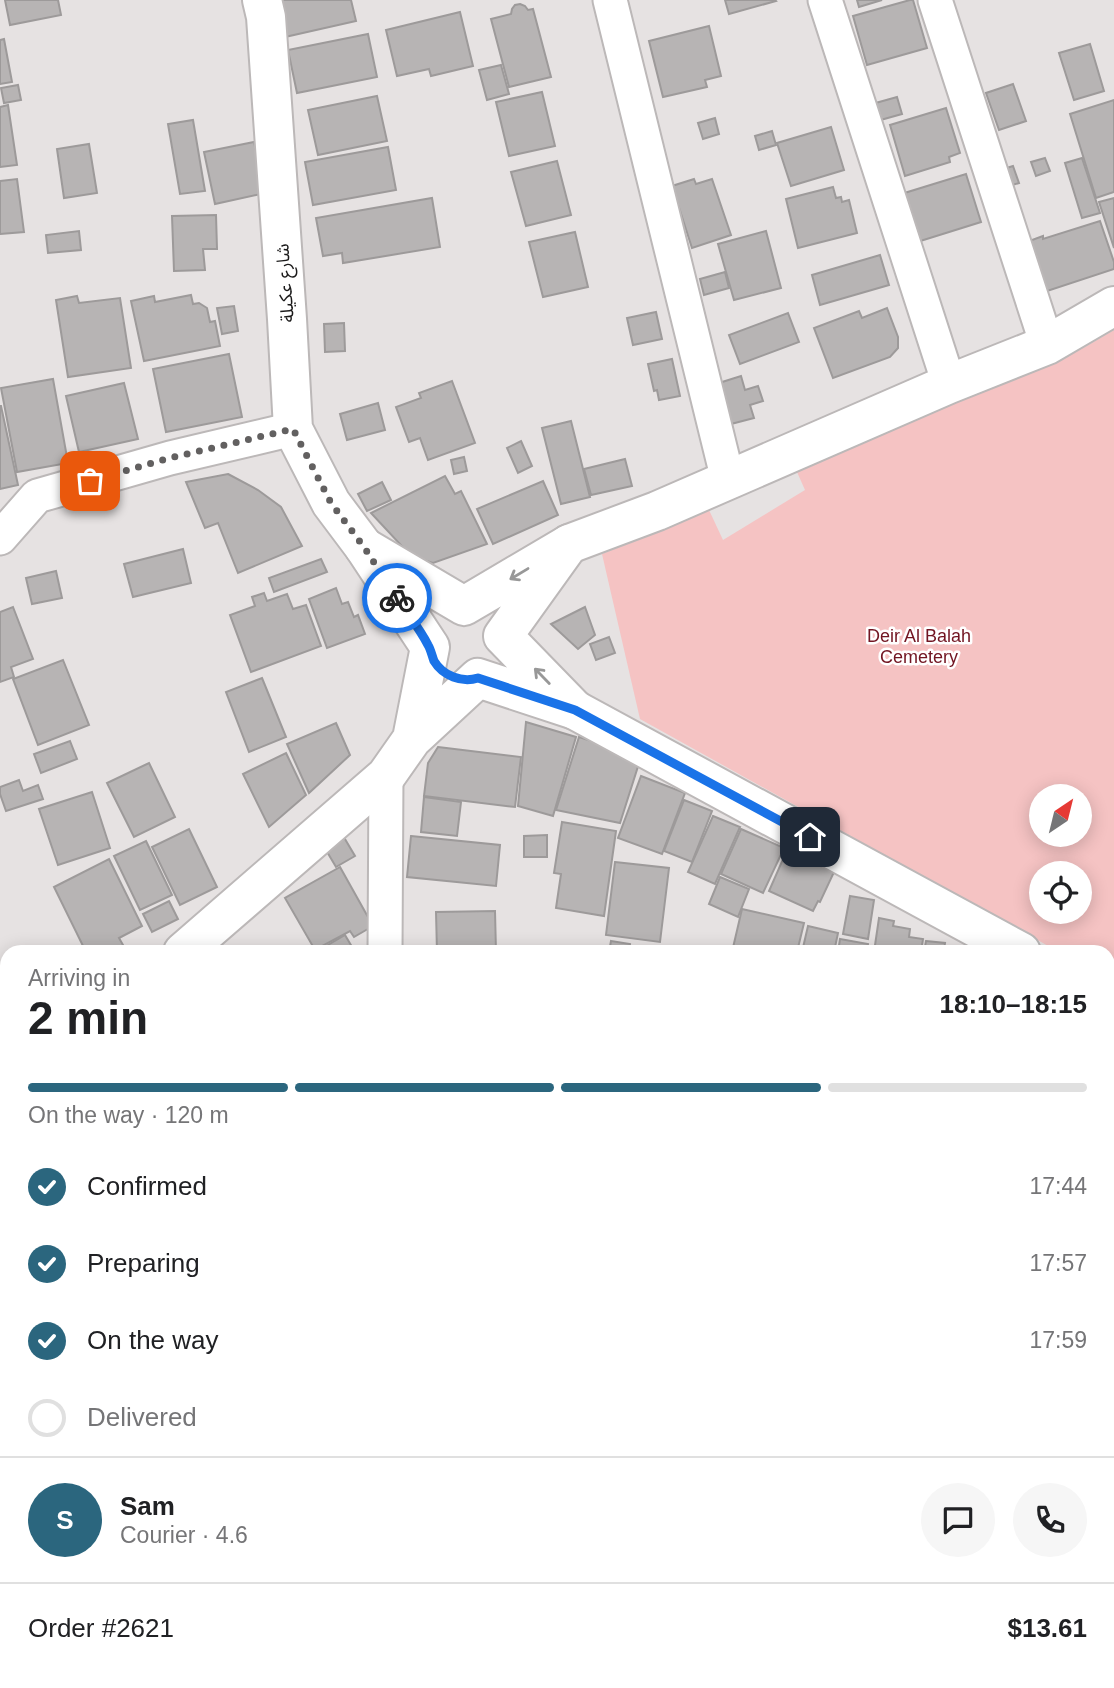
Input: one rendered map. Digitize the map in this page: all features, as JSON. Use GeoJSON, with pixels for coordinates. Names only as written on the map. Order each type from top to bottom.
{"type":"FeatureCollection","features":[{"type":"Feature","properties":{"kind":"street","name":"شارع عكيلة"},"geometry":{"type":"LineString","coordinates":[[262,0],[266,17],[293,429],[331,503],[364,547],[430,647]]}},
{"type":"Feature","properties":{"kind":"street"},"geometry":{"type":"LineString","coordinates":[[610,0],[728,480]]}},
{"type":"Feature","properties":{"kind":"street"},"geometry":{"type":"LineString","coordinates":[[825,0],[949,384]]}},
{"type":"Feature","properties":{"kind":"street"},"geometry":{"type":"LineString","coordinates":[[934,0],[1047,345]]}},
{"type":"Feature","properties":{"kind":"street"},"geometry":{"type":"LineString","coordinates":[[464,606],[569,544],[657,511],[949,384],[1047,345],[1114,306]]}},
{"type":"Feature","properties":{"kind":"street"},"geometry":{"type":"LineString","coordinates":[[0,538],[37,496],[170,458],[293,429]]}},
{"type":"Feature","properties":{"kind":"street"},"geometry":{"type":"LineString","coordinates":[[503,636],[569,544]]}},
{"type":"Feature","properties":{"kind":"street"},"geometry":{"type":"LineString","coordinates":[[364,547],[464,606]]}},
{"type":"Feature","properties":{"kind":"street"},"geometry":{"type":"LineString","coordinates":[[412,739],[430,635],[443,614],[464,606],[479,608],[490,614],[498,623],[504,646],[501,658],[494,668],[474,680],[462,680],[440,669],[433,659],[430,647]]}},
{"type":"Feature","properties":{"kind":"street"},"geometry":{"type":"LineString","coordinates":[[503,636],[575,710]]}},
{"type":"Feature","properties":{"kind":"street"},"geometry":{"type":"LineString","coordinates":[[478,678],[575,710],[1008,945]]}},
{"type":"Feature","properties":{"kind":"street"},"geometry":{"type":"LineString","coordinates":[[192,945],[386,776],[412,739],[478,678]]}},
{"type":"Feature","properties":{"kind":"street"},"geometry":{"type":"LineString","coordinates":[[385,945],[386,776]]}},
{"type":"Feature","properties":{"kind":"green space","name":"Deir Al Balah Cemetery"},"geometry":{"type":"Polygon","coordinates":[[[1114,330],[1114,945],[1046,945],[640,719],[602,554],[709,510],[723,540],[805,490],[797,472],[1085,347],[1114,330]]]}},
{"type":"Feature","properties":{"kind":"building"},"geometry":{"type":"Polygon","coordinates":[[[5,0],[58,0],[61,15],[10,25],[5,0]]]}},
{"type":"Feature","properties":{"kind":"building"},"geometry":{"type":"Polygon","coordinates":[[[277,0],[351,0],[356,21],[285,37],[277,0]]]}},
{"type":"Feature","properties":{"kind":"building"},"geometry":{"type":"Polygon","coordinates":[[[725,0],[775,0],[776,1],[729,14],[725,0]]]}},
{"type":"Feature","properties":{"kind":"building"},"geometry":{"type":"Polygon","coordinates":[[[857,0],[882,0],[859,7],[857,0]]]}},
{"type":"Feature","properties":{"kind":"building"},"geometry":{"type":"Polygon","coordinates":[[[913,0],[927,48],[867,65],[853,16],[913,0]]]}},
{"type":"Feature","properties":{"kind":"building"},"geometry":{"type":"Polygon","coordinates":[[[520,4],[528,10],[533,9],[551,77],[509,87],[491,19],[511,14],[515,5],[520,4]]]}},
{"type":"Feature","properties":{"kind":"building"},"geometry":{"type":"Polygon","coordinates":[[[460,12],[473,66],[431,76],[429,69],[397,76],[386,30],[460,12]]]}},
{"type":"Feature","properties":{"kind":"building"},"geometry":{"type":"Polygon","coordinates":[[[709,26],[721,76],[705,80],[707,87],[663,97],[649,41],[709,26]]]}},
{"type":"Feature","properties":{"kind":"building"},"geometry":{"type":"Polygon","coordinates":[[[368,34],[377,77],[297,93],[288,50],[368,34]]]}},
{"type":"Feature","properties":{"kind":"building"},"geometry":{"type":"Polygon","coordinates":[[[4,39],[12,82],[0,84],[0,40],[4,39]]]}},
{"type":"Feature","properties":{"kind":"building"},"geometry":{"type":"Polygon","coordinates":[[[1090,44],[1104,91],[1074,100],[1059,53],[1090,44]]]}},
{"type":"Feature","properties":{"kind":"building"},"geometry":{"type":"Polygon","coordinates":[[[501,65],[509,94],[487,100],[479,70],[501,65]]]}},
{"type":"Feature","properties":{"kind":"building"},"geometry":{"type":"Polygon","coordinates":[[[1013,84],[1026,121],[999,130],[986,93],[1013,84]]]}},
{"type":"Feature","properties":{"kind":"building"},"geometry":{"type":"Polygon","coordinates":[[[18,85],[21,100],[4,103],[1,88],[18,85]]]}},
{"type":"Feature","properties":{"kind":"building"},"geometry":{"type":"Polygon","coordinates":[[[542,92],[555,146],[509,156],[496,102],[542,92]]]}},
{"type":"Feature","properties":{"kind":"building"},"geometry":{"type":"Polygon","coordinates":[[[377,96],[387,141],[318,155],[308,110],[377,96]]]}},
{"type":"Feature","properties":{"kind":"building"},"geometry":{"type":"Polygon","coordinates":[[[897,97],[902,114],[877,121],[872,104],[897,97]]]}},
{"type":"Feature","properties":{"kind":"building"},"geometry":{"type":"Polygon","coordinates":[[[1114,100],[1114,192],[1096,198],[1070,114],[1114,100]]]}},
{"type":"Feature","properties":{"kind":"building"},"geometry":{"type":"Polygon","coordinates":[[[8,105],[17,165],[0,167],[0,107],[8,105]]]}},
{"type":"Feature","properties":{"kind":"building"},"geometry":{"type":"Polygon","coordinates":[[[946,108],[960,153],[949,157],[950,162],[905,176],[890,125],[946,108]]]}},
{"type":"Feature","properties":{"kind":"building"},"geometry":{"type":"Polygon","coordinates":[[[715,118],[719,134],[703,139],[698,123],[715,118]]]}},
{"type":"Feature","properties":{"kind":"building"},"geometry":{"type":"Polygon","coordinates":[[[193,120],[205,191],[180,194],[168,124],[193,120]]]}},
{"type":"Feature","properties":{"kind":"building"},"geometry":{"type":"Polygon","coordinates":[[[831,127],[844,170],[791,186],[777,143],[831,127]]]}},
{"type":"Feature","properties":{"kind":"building"},"geometry":{"type":"Polygon","coordinates":[[[772,131],[776,145],[759,150],[755,136],[772,131]]]}},
{"type":"Feature","properties":{"kind":"building"},"geometry":{"type":"Polygon","coordinates":[[[254,142],[265,193],[215,204],[204,152],[254,142]]]}},
{"type":"Feature","properties":{"kind":"building"},"geometry":{"type":"Polygon","coordinates":[[[89,144],[97,193],[64,198],[57,149],[89,144]]]}},
{"type":"Feature","properties":{"kind":"building"},"geometry":{"type":"Polygon","coordinates":[[[388,147],[396,190],[313,205],[305,162],[388,147]]]}},
{"type":"Feature","properties":{"kind":"building"},"geometry":{"type":"Polygon","coordinates":[[[1045,158],[1050,171],[1036,176],[1031,162],[1045,158]]]}},
{"type":"Feature","properties":{"kind":"building"},"geometry":{"type":"Polygon","coordinates":[[[1082,158],[1100,213],[1082,218],[1065,163],[1082,158]]]}},
{"type":"Feature","properties":{"kind":"building"},"geometry":{"type":"Polygon","coordinates":[[[557,161],[571,215],[526,226],[511,172],[557,161]]]}},
{"type":"Feature","properties":{"kind":"building"},"geometry":{"type":"Polygon","coordinates":[[[1013,166],[1019,183],[1003,188],[997,171],[1013,166]]]}},
{"type":"Feature","properties":{"kind":"building"},"geometry":{"type":"Polygon","coordinates":[[[966,174],[981,222],[914,243],[898,195],[966,174]]]}},
{"type":"Feature","properties":{"kind":"building"},"geometry":{"type":"Polygon","coordinates":[[[17,179],[24,232],[0,234],[0,181],[17,179]]]}},
{"type":"Feature","properties":{"kind":"building"},"geometry":{"type":"Polygon","coordinates":[[[694,179],[696,184],[712,179],[731,235],[692,248],[672,186],[694,179]]]}},
{"type":"Feature","properties":{"kind":"building"},"geometry":{"type":"Polygon","coordinates":[[[833,187],[836,198],[841,197],[842,202],[849,200],[857,233],[798,248],[786,199],[833,187]]]}},
{"type":"Feature","properties":{"kind":"building"},"geometry":{"type":"Polygon","coordinates":[[[432,198],[440,247],[343,263],[342,253],[323,256],[316,218],[432,198]]]}},
{"type":"Feature","properties":{"kind":"building"},"geometry":{"type":"Polygon","coordinates":[[[1114,198],[1114,248],[1099,202],[1114,198]]]}},
{"type":"Feature","properties":{"kind":"building"},"geometry":{"type":"Polygon","coordinates":[[[216,215],[217,249],[203,249],[205,270],[174,271],[172,216],[216,215]]]}},
{"type":"Feature","properties":{"kind":"building"},"geometry":{"type":"Polygon","coordinates":[[[1100,221],[1114,269],[1038,294],[1021,244],[1100,221]]]}},
{"type":"Feature","properties":{"kind":"building"},"geometry":{"type":"Polygon","coordinates":[[[79,231],[81,250],[48,253],[46,235],[79,231]]]}},
{"type":"Feature","properties":{"kind":"building"},"geometry":{"type":"Polygon","coordinates":[[[766,231],[781,288],[734,300],[718,244],[766,231]]]}},
{"type":"Feature","properties":{"kind":"building"},"geometry":{"type":"Polygon","coordinates":[[[575,232],[588,287],[543,297],[529,242],[575,232]]]}},
{"type":"Feature","properties":{"kind":"building"},"geometry":{"type":"Polygon","coordinates":[[[880,255],[889,285],[820,305],[812,275],[880,255]]]}},
{"type":"Feature","properties":{"kind":"building"},"geometry":{"type":"Polygon","coordinates":[[[725,272],[729,288],[704,295],[700,279],[725,272]]]}},
{"type":"Feature","properties":{"kind":"building"},"geometry":{"type":"Polygon","coordinates":[[[191,295],[193,304],[199,303],[207,308],[210,322],[215,321],[220,346],[144,361],[131,301],[154,296],[155,302],[191,295]]]}},
{"type":"Feature","properties":{"kind":"building"},"geometry":{"type":"Polygon","coordinates":[[[77,296],[79,303],[120,298],[131,368],[68,377],[56,300],[77,296]]]}},
{"type":"Feature","properties":{"kind":"building"},"geometry":{"type":"Polygon","coordinates":[[[234,306],[238,331],[222,334],[217,308],[234,306]]]}},
{"type":"Feature","properties":{"kind":"building"},"geometry":{"type":"Polygon","coordinates":[[[887,308],[898,337],[898,348],[890,357],[833,378],[814,328],[859,311],[862,318],[887,308]]]}},
{"type":"Feature","properties":{"kind":"building"},"geometry":{"type":"Polygon","coordinates":[[[656,312],[662,339],[633,345],[627,318],[656,312]]]}},
{"type":"Feature","properties":{"kind":"building"},"geometry":{"type":"Polygon","coordinates":[[[788,313],[799,342],[740,364],[729,335],[788,313]]]}},
{"type":"Feature","properties":{"kind":"building"},"geometry":{"type":"Polygon","coordinates":[[[344,323],[345,351],[325,352],[324,324],[344,323]]]}},
{"type":"Feature","properties":{"kind":"building"},"geometry":{"type":"Polygon","coordinates":[[[229,354],[242,417],[166,432],[153,369],[229,354]]]}},
{"type":"Feature","properties":{"kind":"building"},"geometry":{"type":"Polygon","coordinates":[[[672,359],[680,396],[659,400],[657,390],[654,391],[648,364],[672,359]]]}},
{"type":"Feature","properties":{"kind":"building"},"geometry":{"type":"Polygon","coordinates":[[[741,376],[745,390],[758,386],[763,401],[750,405],[754,418],[731,424],[719,383],[741,376]]]}},
{"type":"Feature","properties":{"kind":"building"},"geometry":{"type":"Polygon","coordinates":[[[53,379],[68,463],[17,472],[1,388],[53,379]]]}},
{"type":"Feature","properties":{"kind":"building"},"geometry":{"type":"Polygon","coordinates":[[[452,381],[475,443],[428,460],[420,438],[409,442],[396,407],[421,398],[419,393],[452,381]]]}},
{"type":"Feature","properties":{"kind":"building"},"geometry":{"type":"Polygon","coordinates":[[[124,383],[138,439],[79,452],[66,396],[124,383]]]}},
{"type":"Feature","properties":{"kind":"building"},"geometry":{"type":"Polygon","coordinates":[[[378,403],[385,430],[347,440],[340,414],[378,403]]]}},
{"type":"Feature","properties":{"kind":"building"},"geometry":{"type":"Polygon","coordinates":[[[0,406],[18,485],[0,489],[0,406]]]}},
{"type":"Feature","properties":{"kind":"building"},"geometry":{"type":"Polygon","coordinates":[[[571,421],[590,497],[561,504],[542,428],[571,421]]]}},
{"type":"Feature","properties":{"kind":"building"},"geometry":{"type":"Polygon","coordinates":[[[521,441],[532,466],[518,473],[507,448],[521,441]]]}},
{"type":"Feature","properties":{"kind":"building"},"geometry":{"type":"Polygon","coordinates":[[[464,457],[467,471],[454,474],[451,460],[464,457]]]}},
{"type":"Feature","properties":{"kind":"building"},"geometry":{"type":"Polygon","coordinates":[[[625,459],[632,486],[591,495],[584,469],[625,459]]]}},
{"type":"Feature","properties":{"kind":"building"},"geometry":{"type":"Polygon","coordinates":[[[228,474],[258,490],[281,507],[302,546],[238,573],[218,523],[205,528],[186,482],[228,474]]]}},
{"type":"Feature","properties":{"kind":"building"},"geometry":{"type":"Polygon","coordinates":[[[445,476],[455,494],[461,491],[487,544],[433,563],[411,556],[371,513],[445,476]]]}},
{"type":"Feature","properties":{"kind":"building"},"geometry":{"type":"Polygon","coordinates":[[[543,481],[558,515],[493,544],[477,509],[543,481]]]}},
{"type":"Feature","properties":{"kind":"building"},"geometry":{"type":"Polygon","coordinates":[[[382,482],[391,500],[367,511],[358,494],[382,482]]]}},
{"type":"Feature","properties":{"kind":"building"},"geometry":{"type":"Polygon","coordinates":[[[183,549],[191,583],[133,597],[124,564],[183,549]]]}},
{"type":"Feature","properties":{"kind":"building"},"geometry":{"type":"Polygon","coordinates":[[[321,559],[327,572],[274,592],[269,578],[321,559]]]}},
{"type":"Feature","properties":{"kind":"building"},"geometry":{"type":"Polygon","coordinates":[[[56,571],[62,598],[32,604],[26,578],[56,571]]]}},
{"type":"Feature","properties":{"kind":"building"},"geometry":{"type":"Polygon","coordinates":[[[336,588],[342,604],[348,602],[354,617],[358,615],[365,634],[327,648],[309,599],[336,588]]]}},
{"type":"Feature","properties":{"kind":"building"},"geometry":{"type":"Polygon","coordinates":[[[264,593],[267,601],[287,594],[293,609],[306,605],[321,646],[251,672],[230,615],[255,606],[252,597],[264,593]]]}},
{"type":"Feature","properties":{"kind":"building"},"geometry":{"type":"Polygon","coordinates":[[[13,607],[33,659],[11,667],[14,677],[0,682],[0,612],[13,607]]]}},
{"type":"Feature","properties":{"kind":"building"},"geometry":{"type":"Polygon","coordinates":[[[585,607],[595,635],[578,649],[551,624],[585,607]]]}},
{"type":"Feature","properties":{"kind":"building"},"geometry":{"type":"Polygon","coordinates":[[[609,637],[615,653],[596,660],[590,644],[609,637]]]}},
{"type":"Feature","properties":{"kind":"building"},"geometry":{"type":"Polygon","coordinates":[[[63,660],[89,725],[38,745],[13,679],[63,660]]]}},
{"type":"Feature","properties":{"kind":"building"},"geometry":{"type":"Polygon","coordinates":[[[262,678],[286,737],[249,752],[226,692],[262,678]]]}},
{"type":"Feature","properties":{"kind":"building"},"geometry":{"type":"Polygon","coordinates":[[[526,722],[576,737],[553,816],[518,806],[526,722]]]}},
{"type":"Feature","properties":{"kind":"building"},"geometry":{"type":"Polygon","coordinates":[[[336,723],[350,755],[309,793],[287,744],[336,723]]]}},
{"type":"Feature","properties":{"kind":"building"},"geometry":{"type":"Polygon","coordinates":[[[579,737],[641,757],[620,823],[556,810],[579,737]]]}},
{"type":"Feature","properties":{"kind":"building"},"geometry":{"type":"Polygon","coordinates":[[[70,741],[77,759],[41,773],[34,754],[70,741]]]}},
{"type":"Feature","properties":{"kind":"building"},"geometry":{"type":"Polygon","coordinates":[[[438,747],[521,757],[515,807],[424,796],[428,763],[438,747]]]}},
{"type":"Feature","properties":{"kind":"building"},"geometry":{"type":"Polygon","coordinates":[[[286,753],[306,795],[269,827],[243,774],[286,753]]]}},
{"type":"Feature","properties":{"kind":"building"},"geometry":{"type":"Polygon","coordinates":[[[149,763],[175,817],[134,837],[107,783],[149,763]]]}},
{"type":"Feature","properties":{"kind":"building"},"geometry":{"type":"Polygon","coordinates":[[[641,776],[685,793],[662,854],[618,838],[641,776]]]}},
{"type":"Feature","properties":{"kind":"building"},"geometry":{"type":"Polygon","coordinates":[[[19,780],[23,791],[38,785],[43,799],[6,811],[0,787],[19,780]]]}},
{"type":"Feature","properties":{"kind":"building"},"geometry":{"type":"Polygon","coordinates":[[[92,792],[110,848],[58,865],[39,809],[92,792]]]}},
{"type":"Feature","properties":{"kind":"building"},"geometry":{"type":"Polygon","coordinates":[[[424,797],[461,802],[457,836],[421,832],[424,797]]]}},
{"type":"Feature","properties":{"kind":"building"},"geometry":{"type":"Polygon","coordinates":[[[684,800],[712,811],[692,862],[664,851],[684,800]]]}},
{"type":"Feature","properties":{"kind":"building"},"geometry":{"type":"Polygon","coordinates":[[[713,816],[740,827],[715,884],[688,872],[713,816]]]}},
{"type":"Feature","properties":{"kind":"building"},"geometry":{"type":"Polygon","coordinates":[[[562,822],[616,831],[604,916],[556,908],[561,874],[554,873],[562,822]]]}},
{"type":"Feature","properties":{"kind":"building"},"geometry":{"type":"Polygon","coordinates":[[[189,829],[217,887],[180,905],[152,847],[189,829]]]}},
{"type":"Feature","properties":{"kind":"building"},"geometry":{"type":"Polygon","coordinates":[[[741,829],[784,848],[763,893],[721,874],[741,829]]]}},
{"type":"Feature","properties":{"kind":"building"},"geometry":{"type":"Polygon","coordinates":[[[342,834],[355,856],[336,867],[323,845],[342,834]]]}},
{"type":"Feature","properties":{"kind":"building"},"geometry":{"type":"Polygon","coordinates":[[[547,835],[547,857],[524,857],[524,836],[547,835]]]}},
{"type":"Feature","properties":{"kind":"building"},"geometry":{"type":"Polygon","coordinates":[[[411,836],[500,845],[496,886],[407,877],[411,836]]]}},
{"type":"Feature","properties":{"kind":"building"},"geometry":{"type":"Polygon","coordinates":[[[146,841],[172,895],[140,910],[114,856],[146,841]]]}},
{"type":"Feature","properties":{"kind":"building"},"geometry":{"type":"Polygon","coordinates":[[[787,850],[834,872],[813,911],[769,891],[787,850]]]}},
{"type":"Feature","properties":{"kind":"building"},"geometry":{"type":"Polygon","coordinates":[[[109,859],[142,926],[119,938],[123,945],[83,945],[54,887],[109,859]]]}},
{"type":"Feature","properties":{"kind":"building"},"geometry":{"type":"Polygon","coordinates":[[[615,862],[669,868],[660,942],[606,935],[615,862]]]}},
{"type":"Feature","properties":{"kind":"building"},"geometry":{"type":"Polygon","coordinates":[[[340,867],[373,926],[354,937],[350,931],[324,945],[312,945],[285,898],[340,867]]]}},
{"type":"Feature","properties":{"kind":"building"},"geometry":{"type":"Polygon","coordinates":[[[720,877],[749,889],[738,917],[709,904],[720,877]]]}},
{"type":"Feature","properties":{"kind":"building"},"geometry":{"type":"Polygon","coordinates":[[[850,896],[874,900],[868,939],[843,934],[850,896]]]}},
{"type":"Feature","properties":{"kind":"building"},"geometry":{"type":"Polygon","coordinates":[[[169,901],[178,919],[152,932],[143,914],[169,901]]]}},
{"type":"Feature","properties":{"kind":"building"},"geometry":{"type":"Polygon","coordinates":[[[742,909],[804,923],[799,945],[734,945],[742,909]]]}},
{"type":"Feature","properties":{"kind":"building"},"geometry":{"type":"Polygon","coordinates":[[[495,911],[496,945],[437,945],[436,912],[495,911]]]}},
{"type":"Feature","properties":{"kind":"building"},"geometry":{"type":"Polygon","coordinates":[[[879,918],[894,921],[893,926],[910,929],[909,937],[923,939],[922,945],[875,945],[879,918]]]}},
{"type":"Feature","properties":{"kind":"building"},"geometry":{"type":"Polygon","coordinates":[[[808,926],[838,933],[835,945],[804,945],[808,926]]]}},
{"type":"Feature","properties":{"kind":"building"},"geometry":{"type":"Polygon","coordinates":[[[345,935],[351,945],[328,945],[345,935]]]}},
{"type":"Feature","properties":{"kind":"building"},"geometry":{"type":"Polygon","coordinates":[[[840,939],[868,944],[868,945],[839,945],[840,939]]]}},
{"type":"Feature","properties":{"kind":"building"},"geometry":{"type":"Polygon","coordinates":[[[611,941],[630,944],[630,945],[610,945],[611,941]]]}},
{"type":"Feature","properties":{"kind":"building"},"geometry":{"type":"Polygon","coordinates":[[[926,941],[945,943],[945,945],[925,945],[926,941]]]}},
{"type":"Feature","properties":{"kind":"way so far"},"geometry":{"type":"LineString","coordinates":[[90,481],[170,458],[293,429],[331,503],[397,598]]}},
{"type":"Feature","properties":{"kind":"route"},"geometry":{"type":"LineString","coordinates":[[397,598],[430,647],[433,659],[440,669],[450,676],[462,680],[478,678],[575,710],[810,837]]}}]}
